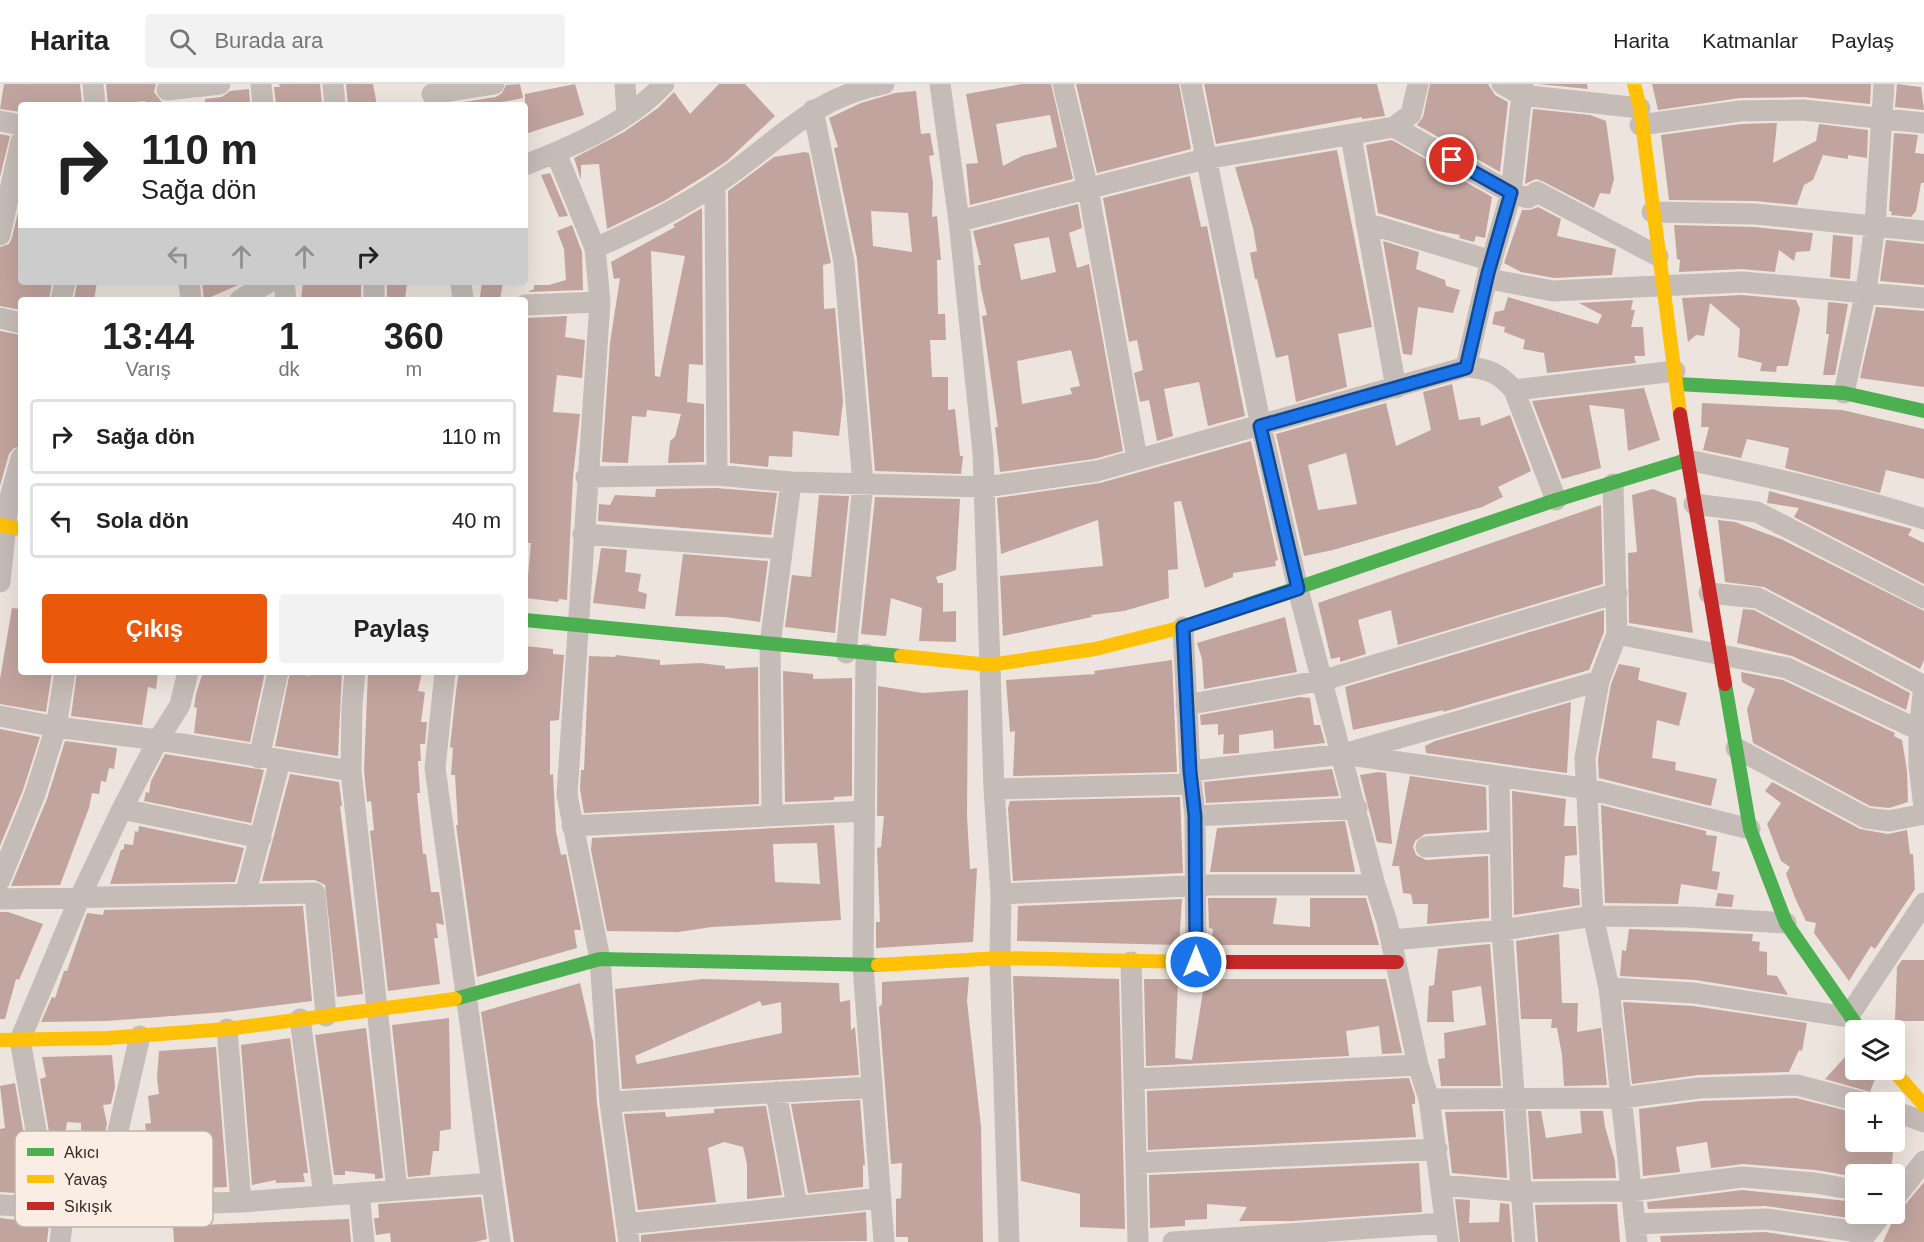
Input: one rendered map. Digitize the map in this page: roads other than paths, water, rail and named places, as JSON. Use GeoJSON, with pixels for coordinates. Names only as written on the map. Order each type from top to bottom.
{"type":"FeatureCollection","features":[{"type":"Feature","properties":{"kind":"street"},"geometry":{"type":"LineString","coordinates":[[93,84],[95,102]]}},
{"type":"Feature","properties":{"kind":"street"},"geometry":{"type":"LineString","coordinates":[[167,93],[220,84]]}},
{"type":"Feature","properties":{"kind":"street"},"geometry":{"type":"LineString","coordinates":[[261,84],[263,102]]}},
{"type":"Feature","properties":{"kind":"street"},"geometry":{"type":"LineString","coordinates":[[333,84],[335,102]]}},
{"type":"Feature","properties":{"kind":"street"},"geometry":{"type":"LineString","coordinates":[[432,94],[494,84]]}},
{"type":"Feature","properties":{"kind":"street"},"geometry":{"type":"LineString","coordinates":[[625,84],[627,115]]}},
{"type":"Feature","properties":{"kind":"street"},"geometry":{"type":"LineString","coordinates":[[528,164],[556,153],[627,115],[664,84]]}},
{"type":"Feature","properties":{"kind":"street"},"geometry":{"type":"LineString","coordinates":[[596,248],[655,221],[715,185],[813,110],[850,87],[884,84]]}},
{"type":"Feature","properties":{"kind":"street"},"geometry":{"type":"LineString","coordinates":[[940,84],[959,221],[985,487],[994,789],[1001,894],[1000,958],[1009,1242]]}},
{"type":"Feature","properties":{"kind":"street"},"geometry":{"type":"LineString","coordinates":[[1063,84],[1088,189],[1137,458]]}},
{"type":"Feature","properties":{"kind":"street"},"geometry":{"type":"LineString","coordinates":[[1173,1242],[1447,1232],[1429,1099],[1418,1065],[1392,940],[1375,885],[1324,680],[1298,589],[1260,426],[1191,84]]}},
{"type":"Feature","properties":{"kind":"street"},"geometry":{"type":"LineString","coordinates":[[959,221],[1205,159],[1394,127],[1411,114],[1418,84]]}},
{"type":"Feature","properties":{"kind":"street"},"geometry":{"type":"LineString","coordinates":[[1502,84],[1640,117],[1803,110],[1924,123]]}},
{"type":"Feature","properties":{"kind":"street"},"geometry":{"type":"LineString","coordinates":[[1634,84],[1687,460],[1750,829],[1786,923],[1851,1020]]}},
{"type":"Feature","properties":{"kind":"street"},"geometry":{"type":"LineString","coordinates":[[1844,393],[1866,291],[1875,225],[1884,84]]}},
{"type":"Feature","properties":{"kind":"street"},"geometry":{"type":"LineString","coordinates":[[1466,368],[1511,193],[1522,89]]}},
{"type":"Feature","properties":{"kind":"street"},"geometry":{"type":"LineString","coordinates":[[813,110],[844,262],[863,484],[856,653],[865,811],[863,966],[884,1242]]}},
{"type":"Feature","properties":{"kind":"street"},"geometry":{"type":"LineString","coordinates":[[0,121],[18,124]]}},
{"type":"Feature","properties":{"kind":"street"},"geometry":{"type":"LineString","coordinates":[[1394,127],[1511,193],[1528,198],[1537,192],[1567,210],[1658,256]]}},
{"type":"Feature","properties":{"kind":"street"},"geometry":{"type":"LineString","coordinates":[[1351,136],[1396,388]]}},
{"type":"Feature","properties":{"kind":"street"},"geometry":{"type":"LineString","coordinates":[[556,153],[596,248],[600,302],[576,625],[567,795],[600,958],[610,1102],[627,1233],[797,1206],[881,1198]]}},
{"type":"Feature","properties":{"kind":"street"},"geometry":{"type":"LineString","coordinates":[[0,235],[18,154]]}},
{"type":"Feature","properties":{"kind":"street"},"geometry":{"type":"LineString","coordinates":[[715,185],[717,475]]}},
{"type":"Feature","properties":{"kind":"street"},"geometry":{"type":"LineString","coordinates":[[1652,212],[1755,214],[1924,231]]}},
{"type":"Feature","properties":{"kind":"street"},"geometry":{"type":"LineString","coordinates":[[1366,223],[1553,291],[1593,291],[1663,284],[1742,282],[1866,291],[1924,298]]}},
{"type":"Feature","properties":{"kind":"street"},"geometry":{"type":"LineString","coordinates":[[245,297],[264,285]]}},
{"type":"Feature","properties":{"kind":"street"},"geometry":{"type":"LineString","coordinates":[[528,305],[600,302]]}},
{"type":"Feature","properties":{"kind":"street"},"geometry":{"type":"LineString","coordinates":[[0,318],[18,322]]}},
{"type":"Feature","properties":{"kind":"street"},"geometry":{"type":"LineString","coordinates":[[586,477],[717,475],[790,482],[985,487],[1097,471],[1466,368],[1490,370],[1503,378],[1514,390],[1556,500]]}},
{"type":"Feature","properties":{"kind":"street"},"geometry":{"type":"LineString","coordinates":[[1514,390],[1676,378],[1844,393],[1924,411]]}},
{"type":"Feature","properties":{"kind":"street"},"geometry":{"type":"LineString","coordinates":[[528,620],[990,665],[1095,649],[1183,627],[1556,500],[1687,460],[1778,478],[1858,498],[1924,519]]}},
{"type":"Feature","properties":{"kind":"street"},"geometry":{"type":"LineString","coordinates":[[0,582],[18,475]]}},
{"type":"Feature","properties":{"kind":"street"},"geometry":{"type":"LineString","coordinates":[[772,815],[770,645],[790,482]]}},
{"type":"Feature","properties":{"kind":"street"},"geometry":{"type":"LineString","coordinates":[[1613,484],[1617,634],[1599,681],[1586,758],[1593,916],[1609,988],[1636,1233],[1766,1219],[1863,1238],[1874,1224]]}},
{"type":"Feature","properties":{"kind":"street"},"geometry":{"type":"LineString","coordinates":[[1694,504],[1757,512],[1924,598]]}},
{"type":"Feature","properties":{"kind":"street"},"geometry":{"type":"LineString","coordinates":[[583,534],[782,549]]}},
{"type":"Feature","properties":{"kind":"street"},"geometry":{"type":"LineString","coordinates":[[1186,705],[1324,680],[1617,593]]}},
{"type":"Feature","properties":{"kind":"street"},"geometry":{"type":"LineString","coordinates":[[1709,593],[1758,598],[1924,686],[1919,730],[1919,766],[1924,807]]}},
{"type":"Feature","properties":{"kind":"street"},"geometry":{"type":"LineString","coordinates":[[1183,627],[1190,777],[1195,816],[1196,962]]}},
{"type":"Feature","properties":{"kind":"street"},"geometry":{"type":"LineString","coordinates":[[1617,634],[1787,668],[1919,730]]}},
{"type":"Feature","properties":{"kind":"street"},"geometry":{"type":"LineString","coordinates":[[0,880],[36,794],[56,727],[65,675]]}},
{"type":"Feature","properties":{"kind":"street"},"geometry":{"type":"LineString","coordinates":[[35,1131],[10,1040],[122,809],[158,740],[180,705],[187,675]]}},
{"type":"Feature","properties":{"kind":"street"},"geometry":{"type":"LineString","coordinates":[[259,758],[277,675]]}},
{"type":"Feature","properties":{"kind":"street"},"geometry":{"type":"LineString","coordinates":[[355,675],[351,771],[397,1190]]}},
{"type":"Feature","properties":{"kind":"street"},"geometry":{"type":"LineString","coordinates":[[446,675],[435,768],[500,1242]]}},
{"type":"Feature","properties":{"kind":"street"},"geometry":{"type":"LineString","coordinates":[[994,789],[1190,777],[1343,754],[1599,681]]}},
{"type":"Feature","properties":{"kind":"street"},"geometry":{"type":"LineString","coordinates":[[0,716],[56,727],[158,740],[351,771]]}},
{"type":"Feature","properties":{"kind":"street"},"geometry":{"type":"LineString","coordinates":[[1736,748],[1866,818],[1889,821],[1924,814]]}},
{"type":"Feature","properties":{"kind":"street"},"geometry":{"type":"LineString","coordinates":[[1343,754],[1589,789],[1750,829]]}},
{"type":"Feature","properties":{"kind":"street"},"geometry":{"type":"LineString","coordinates":[[245,895],[280,761]]}},
{"type":"Feature","properties":{"kind":"street"},"geometry":{"type":"LineString","coordinates":[[1498,777],[1502,930],[1525,1242]]}},
{"type":"Feature","properties":{"kind":"street"},"geometry":{"type":"LineString","coordinates":[[1195,816],[1357,808]]}},
{"type":"Feature","properties":{"kind":"street"},"geometry":{"type":"LineString","coordinates":[[122,809],[261,838]]}},
{"type":"Feature","properties":{"kind":"street"},"geometry":{"type":"LineString","coordinates":[[572,826],[865,811]]}},
{"type":"Feature","properties":{"kind":"street"},"geometry":{"type":"LineString","coordinates":[[1426,847],[1500,842]]}},
{"type":"Feature","properties":{"kind":"street"},"geometry":{"type":"LineString","coordinates":[[1001,894],[1195,886],[1375,885]]}},
{"type":"Feature","properties":{"kind":"street"},"geometry":{"type":"LineString","coordinates":[[0,898],[315,893],[327,1016]]}},
{"type":"Feature","properties":{"kind":"street"},"geometry":{"type":"LineString","coordinates":[[1856,1020],[1924,903]]}},
{"type":"Feature","properties":{"kind":"street"},"geometry":{"type":"LineString","coordinates":[[1392,940],[1502,930],[1593,916],[1687,917],[1786,923]]}},
{"type":"Feature","properties":{"kind":"street"},"geometry":{"type":"LineString","coordinates":[[10,1040],[140,1036],[227,1029],[466,998],[600,958],[863,966],[1000,958],[1131,962],[1397,962]]}},
{"type":"Feature","properties":{"kind":"street"},"geometry":{"type":"LineString","coordinates":[[1131,962],[1138,1242]]}},
{"type":"Feature","properties":{"kind":"street"},"geometry":{"type":"LineString","coordinates":[[1609,988],[1694,993],[1845,1022]]}},
{"type":"Feature","properties":{"kind":"street"},"geometry":{"type":"LineString","coordinates":[[300,1020],[324,1196]]}},
{"type":"Feature","properties":{"kind":"street"},"geometry":{"type":"LineString","coordinates":[[227,1029],[241,1202]]}},
{"type":"Feature","properties":{"kind":"street"},"geometry":{"type":"LineString","coordinates":[[118,1131],[140,1036]]}},
{"type":"Feature","properties":{"kind":"street"},"geometry":{"type":"LineString","coordinates":[[1135,1079],[1418,1065]]}},
{"type":"Feature","properties":{"kind":"street"},"geometry":{"type":"LineString","coordinates":[[1902,1080],[1924,1105]]}},
{"type":"Feature","properties":{"kind":"street"},"geometry":{"type":"LineString","coordinates":[[1429,1099],[1621,1098],[1699,1088],[1797,1085],[1845,1098]]}},
{"type":"Feature","properties":{"kind":"street"},"geometry":{"type":"LineString","coordinates":[[610,1102],[872,1087]]}},
{"type":"Feature","properties":{"kind":"street"},"geometry":{"type":"LineString","coordinates":[[776,1092],[797,1206]]}},
{"type":"Feature","properties":{"kind":"street"},"geometry":{"type":"LineString","coordinates":[[1905,1115],[1924,1122]]}},
{"type":"Feature","properties":{"kind":"street"},"geometry":{"type":"LineString","coordinates":[[1136,1163],[1437,1149]]}},
{"type":"Feature","properties":{"kind":"street"},"geometry":{"type":"LineString","coordinates":[[1905,1185],[1924,1161]]}},
{"type":"Feature","properties":{"kind":"street"},"geometry":{"type":"LineString","coordinates":[[1442,1185],[1523,1192],[1630,1191],[1742,1177],[1815,1183],[1845,1188]]}},
{"type":"Feature","properties":{"kind":"street"},"geometry":{"type":"LineString","coordinates":[[213,1203],[492,1183]]}},
{"type":"Feature","properties":{"kind":"street"},"geometry":{"type":"LineString","coordinates":[[359,1193],[364,1242]]}},
{"type":"Feature","properties":{"kind":"street"},"geometry":{"type":"LineString","coordinates":[[0,1205],[15,1206]]}},
{"type":"Feature","properties":{"kind":"street"},"geometry":{"type":"LineString","coordinates":[[59,1227],[60,1242]]}}]}
